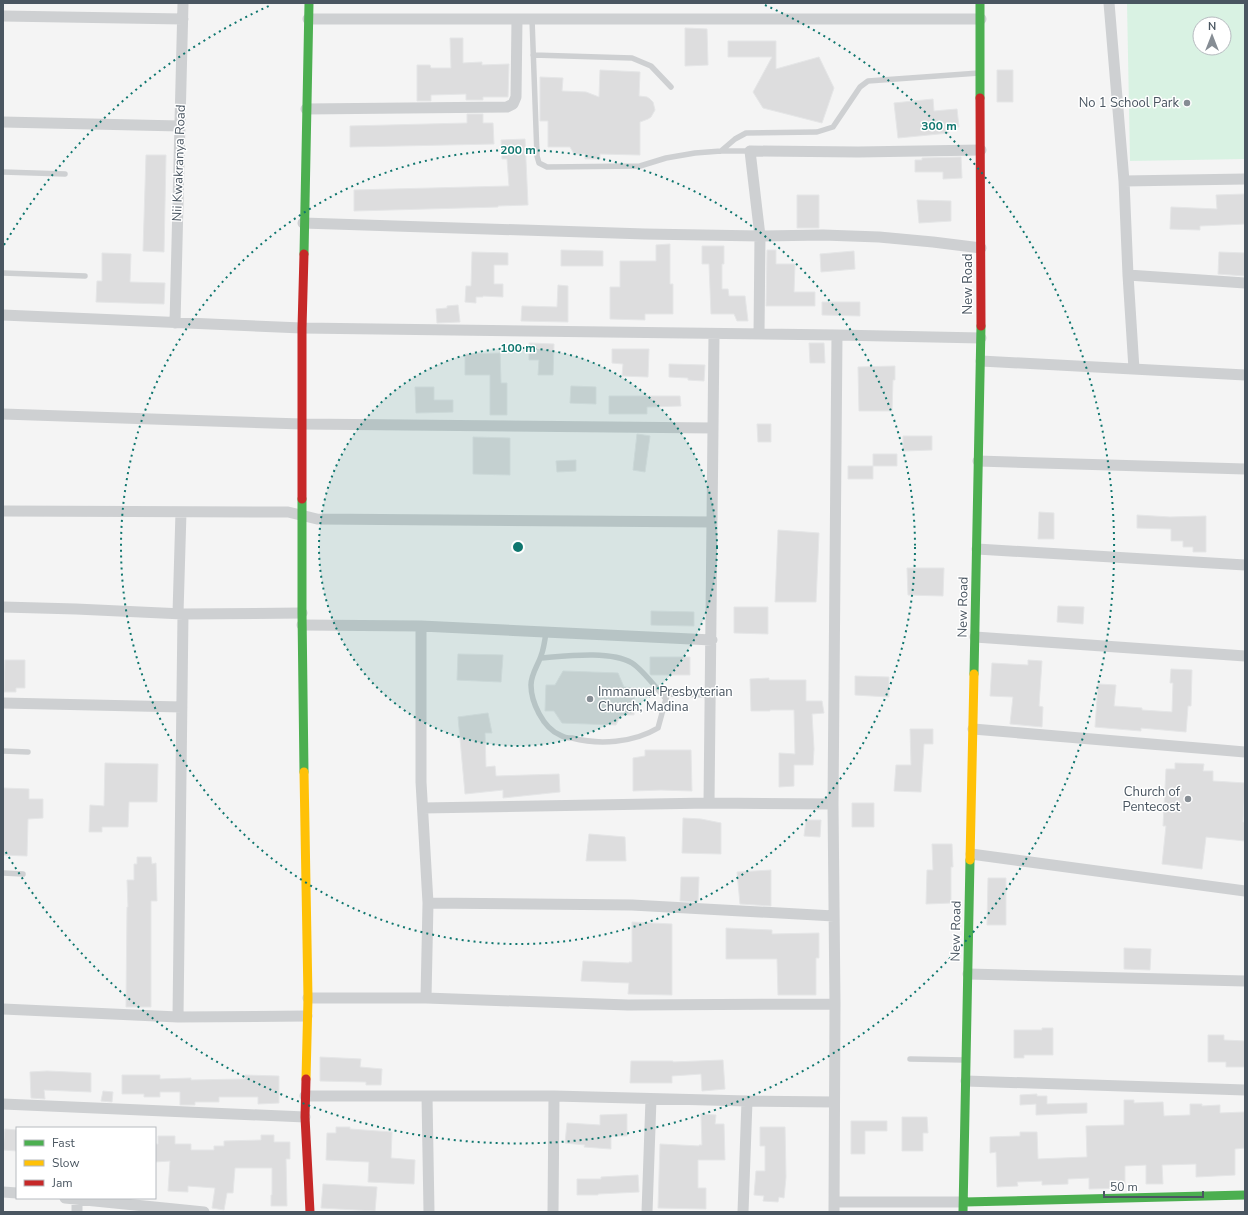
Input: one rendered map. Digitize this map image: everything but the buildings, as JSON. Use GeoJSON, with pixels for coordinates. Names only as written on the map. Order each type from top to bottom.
{"type":"FeatureCollection","features":[{"type":"Feature","properties":{"kind":"street","name":"Nii Kwakranya Road"},"geometry":{"type":"LineString","coordinates":[[175,323],[183,3]]}},
{"type":"Feature","properties":{"kind":"street"},"geometry":{"type":"LineString","coordinates":[[309,3],[302,328],[302,625],[308,998],[305,1117],[310,1212]]}},
{"type":"Feature","properties":{"kind":"street","name":"New Road"},"geometry":{"type":"LineString","coordinates":[[964,1207],[981,361],[980,3]]}},
{"type":"Feature","properties":{"kind":"street"},"geometry":{"type":"LineString","coordinates":[[1110,3],[1124,182],[1134,369]]}},
{"type":"Feature","properties":{"kind":"street"},"geometry":{"type":"LineString","coordinates":[[3,16],[183,19]]}},
{"type":"Feature","properties":{"kind":"street"},"geometry":{"type":"LineString","coordinates":[[308,19],[980,19]]}},
{"type":"Feature","properties":{"kind":"street"},"geometry":{"type":"LineString","coordinates":[[306,109],[507,107],[514,104],[516,97],[517,19]]}},
{"type":"Feature","properties":{"kind":"street"},"geometry":{"type":"LineString","coordinates":[[3,122],[180,126]]}},
{"type":"Feature","properties":{"kind":"street"},"geometry":{"type":"LineString","coordinates":[[759,334],[760,236],[750,151],[858,152],[980,150]]}},
{"type":"Feature","properties":{"kind":"street"},"geometry":{"type":"LineString","coordinates":[[1124,182],[1245,179]]}},
{"type":"Feature","properties":{"kind":"street"},"geometry":{"type":"LineString","coordinates":[[304,223],[645,234],[760,236],[822,235],[879,237],[981,248]]}},
{"type":"Feature","properties":{"kind":"street"},"geometry":{"type":"LineString","coordinates":[[1128,275],[1245,283]]}},
{"type":"Feature","properties":{"kind":"street"},"geometry":{"type":"LineString","coordinates":[[3,315],[302,328],[981,338]]}},
{"type":"Feature","properties":{"kind":"street"},"geometry":{"type":"LineString","coordinates":[[709,803],[712,640],[714,334]]}},
{"type":"Feature","properties":{"kind":"street"},"geometry":{"type":"LineString","coordinates":[[838,335],[833,804],[836,1004],[834,1207],[964,1207],[1245,1195]]}},
{"type":"Feature","properties":{"kind":"street"},"geometry":{"type":"LineString","coordinates":[[981,361],[1245,375]]}},
{"type":"Feature","properties":{"kind":"street"},"geometry":{"type":"LineString","coordinates":[[3,414],[302,424],[713,428]]}},
{"type":"Feature","properties":{"kind":"street"},"geometry":{"type":"LineString","coordinates":[[978,460],[1245,469]]}},
{"type":"Feature","properties":{"kind":"street"},"geometry":{"type":"LineString","coordinates":[[3,511],[288,512],[317,518],[712,522]]}},
{"type":"Feature","properties":{"kind":"street"},"geometry":{"type":"LineString","coordinates":[[178,1017],[182,708],[181,512]]}},
{"type":"Feature","properties":{"kind":"street"},"geometry":{"type":"LineString","coordinates":[[977,549],[1245,565]]}},
{"type":"Feature","properties":{"kind":"street"},"geometry":{"type":"LineString","coordinates":[[3,607],[181,613],[302,613]]}},
{"type":"Feature","properties":{"kind":"street"},"geometry":{"type":"LineString","coordinates":[[302,625],[421,626],[712,640]]}},
{"type":"Feature","properties":{"kind":"street"},"geometry":{"type":"LineString","coordinates":[[421,626],[421,758],[428,903],[426,998]]}},
{"type":"Feature","properties":{"kind":"street"},"geometry":{"type":"LineString","coordinates":[[976,637],[1245,656]]}},
{"type":"Feature","properties":{"kind":"street"},"geometry":{"type":"LineString","coordinates":[[3,703],[182,708]]}},
{"type":"Feature","properties":{"kind":"street"},"geometry":{"type":"LineString","coordinates":[[974,729],[1245,752]]}},
{"type":"Feature","properties":{"kind":"street"},"geometry":{"type":"LineString","coordinates":[[423,808],[709,803],[833,804]]}},
{"type":"Feature","properties":{"kind":"street"},"geometry":{"type":"LineString","coordinates":[[971,854],[1245,891]]}},
{"type":"Feature","properties":{"kind":"street"},"geometry":{"type":"LineString","coordinates":[[428,903],[632,905],[834,916]]}},
{"type":"Feature","properties":{"kind":"street"},"geometry":{"type":"LineString","coordinates":[[968,974],[1245,981]]}},
{"type":"Feature","properties":{"kind":"street"},"geometry":{"type":"LineString","coordinates":[[308,998],[426,998],[628,1005],[836,1004]]}},
{"type":"Feature","properties":{"kind":"street"},"geometry":{"type":"LineString","coordinates":[[3,1009],[178,1017],[307,1016]]}},
{"type":"Feature","properties":{"kind":"street"},"geometry":{"type":"LineString","coordinates":[[966,1081],[1245,1090]]}},
{"type":"Feature","properties":{"kind":"street"},"geometry":{"type":"LineString","coordinates":[[305,1096],[554,1096],[834,1102]]}},
{"type":"Feature","properties":{"kind":"street"},"geometry":{"type":"LineString","coordinates":[[427,1096],[429,1212]]}},
{"type":"Feature","properties":{"kind":"street"},"geometry":{"type":"LineString","coordinates":[[553,1212],[554,1096]]}},
{"type":"Feature","properties":{"kind":"street"},"geometry":{"type":"LineString","coordinates":[[647,1212],[651,1099]]}},
{"type":"Feature","properties":{"kind":"street"},"geometry":{"type":"LineString","coordinates":[[742,1212],[747,1101]]}},
{"type":"Feature","properties":{"kind":"street"},"geometry":{"type":"LineString","coordinates":[[3,1104],[305,1117]]}},
{"type":"Feature","properties":{"kind":"street"},"geometry":{"type":"LineString","coordinates":[[3,1192],[16,1193]]}},
{"type":"Feature","properties":{"kind":"street"},"geometry":{"type":"LineString","coordinates":[[77,1212],[77,1199],[192,1212],[204,1212]]}},
{"type":"Feature","properties":{"kind":"lane"},"geometry":{"type":"LineString","coordinates":[[532,19],[537,156],[539,163],[547,167],[640,166],[666,158],[695,153],[750,151]]}},
{"type":"Feature","properties":{"kind":"lane"},"geometry":{"type":"LineString","coordinates":[[533,55],[632,58],[651,66],[671,87]]}},
{"type":"Feature","properties":{"kind":"lane"},"geometry":{"type":"LineString","coordinates":[[721,151],[735,139],[746,133],[817,132],[833,127],[860,86],[868,81],[980,73]]}},
{"type":"Feature","properties":{"kind":"lane"},"geometry":{"type":"LineString","coordinates":[[3,172],[65,174]]}},
{"type":"Feature","properties":{"kind":"lane"},"geometry":{"type":"LineString","coordinates":[[3,273],[85,276]]}},
{"type":"Feature","properties":{"kind":"lane"},"geometry":{"type":"LineString","coordinates":[[546,632],[544,650],[531,684],[534,703],[538,712],[548,727],[560,735],[579,740],[604,742],[623,741],[651,732],[658,728],[667,695],[711,695]]}},
{"type":"Feature","properties":{"kind":"lane"},"geometry":{"type":"LineString","coordinates":[[541,658],[578,655],[615,656],[626,660],[639,669],[666,699]]}},
{"type":"Feature","properties":{"kind":"lane"},"geometry":{"type":"LineString","coordinates":[[3,751],[28,752]]}},
{"type":"Feature","properties":{"kind":"lane"},"geometry":{"type":"LineString","coordinates":[[3,873],[23,874]]}},
{"type":"Feature","properties":{"kind":"lane"},"geometry":{"type":"LineString","coordinates":[[910,1059],[966,1060]]}},
{"type":"Feature","properties":{"kind":"green space","name":"No 1 School Park"},"geometry":{"type":"Polygon","coordinates":[[[1127,3],[1245,3],[1245,159],[1130,161],[1127,3]]]}},
{"type":"Feature","properties":{"kind":"traffic: fast"},"geometry":{"type":"LineString","coordinates":[[304,254],[309,3]]}},
{"type":"Feature","properties":{"kind":"traffic: fast"},"geometry":{"type":"LineString","coordinates":[[980,3],[980,98]]}},
{"type":"Feature","properties":{"kind":"traffic: fast"},"geometry":{"type":"LineString","coordinates":[[974,674],[981,326]]}},
{"type":"Feature","properties":{"kind":"traffic: fast"},"geometry":{"type":"LineString","coordinates":[[302,499],[304,772]]}},
{"type":"Feature","properties":{"kind":"traffic: fast"},"geometry":{"type":"LineString","coordinates":[[963,1212],[970,860]]}},
{"type":"Feature","properties":{"kind":"traffic: fast"},"geometry":{"type":"LineString","coordinates":[[964,1202],[1245,1195]]}},
{"type":"Feature","properties":{"kind":"traffic: slow"},"geometry":{"type":"LineString","coordinates":[[970,860],[974,674]]}},
{"type":"Feature","properties":{"kind":"traffic: slow"},"geometry":{"type":"LineString","coordinates":[[304,772],[308,998],[306,1079]]}},
{"type":"Feature","properties":{"kind":"traffic: jam"},"geometry":{"type":"LineString","coordinates":[[980,98],[981,326]]}},
{"type":"Feature","properties":{"kind":"traffic: jam"},"geometry":{"type":"LineString","coordinates":[[302,499],[302,328],[304,254]]}},
{"type":"Feature","properties":{"kind":"traffic: jam"},"geometry":{"type":"LineString","coordinates":[[306,1079],[305,1117],[310,1212]]}},
{"type":"Feature","properties":{"kind":"place","name":"No 1 School Park"},"geometry":{"type":"Point","coordinates":[1187,103]}},
{"type":"Feature","properties":{"kind":"place","name":"Immanuel Presbyterian Church, Madina"},"geometry":{"type":"Point","coordinates":[590,699]}},
{"type":"Feature","properties":{"kind":"place","name":"Church of Pentecost"},"geometry":{"type":"Point","coordinates":[1188,799]}}]}
